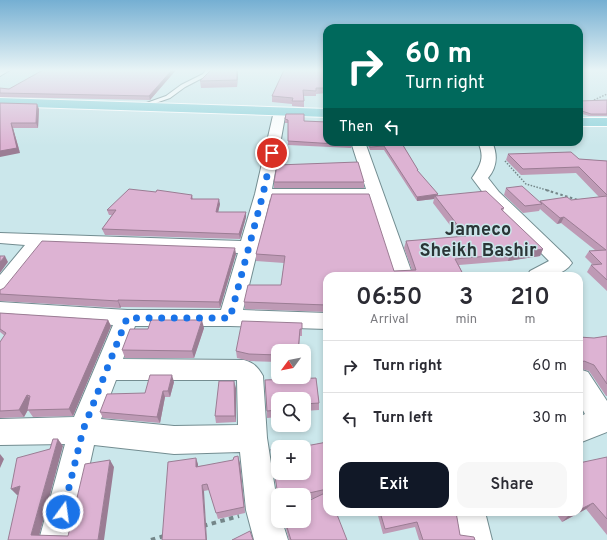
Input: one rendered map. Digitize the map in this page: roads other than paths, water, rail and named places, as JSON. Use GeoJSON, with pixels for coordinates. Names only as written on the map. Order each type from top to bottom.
{"type":"FeatureCollection","features":[{"type":"Feature","properties":{"kind":"main road"},"geometry":{"type":"LineString","coordinates":[[0,102],[323,113]]}},
{"type":"Feature","properties":{"kind":"main road"},"geometry":{"type":"LineString","coordinates":[[583,122],[606,122]]}},
{"type":"Feature","properties":{"kind":"street"},"geometry":{"type":"LineString","coordinates":[[230,318],[263,194],[280,111]]}},
{"type":"Feature","properties":{"kind":"street"},"geometry":{"type":"LineString","coordinates":[[359,146],[402,272]]}},
{"type":"Feature","properties":{"kind":"street"},"geometry":{"type":"LineString","coordinates":[[488,146],[489,158],[484,176],[480,178],[492,195],[562,262],[544,272]]}},
{"type":"Feature","properties":{"kind":"street"},"geometry":{"type":"LineString","coordinates":[[263,194],[375,194]]}},
{"type":"Feature","properties":{"kind":"street"},"geometry":{"type":"LineString","coordinates":[[0,238],[134,244],[248,246]]}},
{"type":"Feature","properties":{"kind":"street"},"geometry":{"type":"LineString","coordinates":[[0,289],[40,239]]}},
{"type":"Feature","properties":{"kind":"street"},"geometry":{"type":"LineString","coordinates":[[0,310],[127,318],[230,318],[323,321]]}},
{"type":"Feature","properties":{"kind":"street"},"geometry":{"type":"LineString","coordinates":[[56,540],[83,430],[127,318]]}},
{"type":"Feature","properties":{"kind":"street"},"geometry":{"type":"LineString","coordinates":[[107,369],[244,370],[250,376],[253,438],[262,510],[271,540]]}},
{"type":"Feature","properties":{"kind":"street"},"geometry":{"type":"LineString","coordinates":[[583,386],[604,420],[583,428]]}},
{"type":"Feature","properties":{"kind":"street"},"geometry":{"type":"LineString","coordinates":[[0,432],[83,430],[174,440],[253,438]]}},
{"type":"Feature","properties":{"kind":"street"},"geometry":{"type":"LineString","coordinates":[[470,516],[475,540]]}},
{"type":"Feature","properties":{"kind":"lane"},"geometry":{"type":"LineString","coordinates":[[141,106],[170,95]]}},
{"type":"Feature","properties":{"kind":"district","name":"Jameco Sheikh Bashir"},"geometry":{"type":"Point","coordinates":[478,239]}}]}
